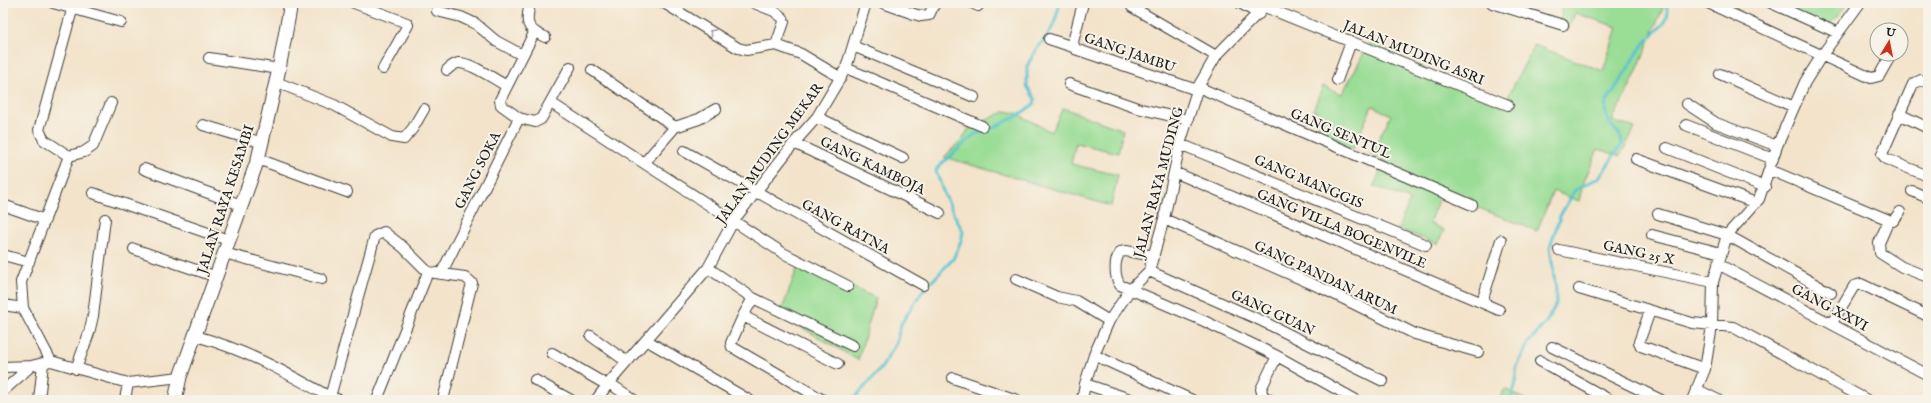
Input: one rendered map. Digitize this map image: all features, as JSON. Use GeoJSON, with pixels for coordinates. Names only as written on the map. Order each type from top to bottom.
{"type":"FeatureCollection","features":[{"type":"Feature","properties":{"kind":"street"},"geometry":{"type":"LineString","coordinates":[[53,3],[74,5],[121,22]]}},
{"type":"Feature","properties":{"kind":"street","name":"JALAN RAYA KESAMBI"},"geometry":{"type":"LineString","coordinates":[[175,400],[180,377],[217,277],[228,240],[263,143],[291,3]]}},
{"type":"Feature","properties":{"kind":"street"},"geometry":{"type":"LineString","coordinates":[[354,3],[407,23],[408,25],[383,69]]}},
{"type":"Feature","properties":{"kind":"street"},"geometry":{"type":"LineString","coordinates":[[530,3],[527,22],[534,33],[545,37]]}},
{"type":"Feature","properties":{"kind":"street"},"geometry":{"type":"LineString","coordinates":[[664,3],[738,48],[746,50],[776,45],[801,54],[841,78]]}},
{"type":"Feature","properties":{"kind":"street"},"geometry":{"type":"LineString","coordinates":[[754,3],[774,11],[783,18],[784,22],[776,45]]}},
{"type":"Feature","properties":{"kind":"street","name":"JALAN MUDING MEKAR"},"geometry":{"type":"LineString","coordinates":[[596,400],[608,384],[708,268],[734,220],[794,143],[817,117],[846,68],[866,3]]}},
{"type":"Feature","properties":{"kind":"street"},"geometry":{"type":"LineString","coordinates":[[883,3],[921,16],[927,16],[931,13],[935,3]]}},
{"type":"Feature","properties":{"kind":"street","name":"GANG JAMBU"},"geometry":{"type":"LineString","coordinates":[[1083,3],[1073,47],[1198,89]]}},
{"type":"Feature","properties":{"kind":"street","name":"JALAN MUDING ASRI"},"geometry":{"type":"LineString","coordinates":[[1240,3],[1264,8],[1508,105]]}},
{"type":"Feature","properties":{"kind":"street"},"geometry":{"type":"LineString","coordinates":[[1492,3],[1563,25]]}},
{"type":"Feature","properties":{"kind":"street"},"geometry":{"type":"LineString","coordinates":[[1708,3],[1871,78],[1879,76],[1887,62]]}},
{"type":"Feature","properties":{"kind":"street"},"geometry":{"type":"LineString","coordinates":[[1771,3],[1838,33]]}},
{"type":"Feature","properties":{"kind":"street"},"geometry":{"type":"LineString","coordinates":[[1692,400],[1705,369],[1712,326],[1713,282],[1727,235],[1756,203],[1805,82],[1822,55],[1860,3]]}},
{"type":"Feature","properties":{"kind":"street"},"geometry":{"type":"LineString","coordinates":[[74,5],[38,130],[44,140],[69,156],[84,152],[93,146],[111,103]]}},
{"type":"Feature","properties":{"kind":"street"},"geometry":{"type":"LineString","coordinates":[[1132,7],[1216,56]]}},
{"type":"Feature","properties":{"kind":"street","name":"JALAN RAYA MUDING"},"geometry":{"type":"LineString","coordinates":[[1082,400],[1085,384],[1094,355],[1109,322],[1127,289],[1149,271],[1164,219],[1180,144],[1198,89],[1216,56],[1238,32],[1264,8]]}},
{"type":"Feature","properties":{"kind":"street"},"geometry":{"type":"LineString","coordinates":[[436,11],[461,17],[476,24],[496,41],[522,55]]}},
{"type":"Feature","properties":{"kind":"street"},"geometry":{"type":"LineString","coordinates":[[534,33],[506,86],[500,100],[500,105],[519,118],[536,122],[541,119],[551,103],[570,67]]}},
{"type":"Feature","properties":{"kind":"street"},"geometry":{"type":"LineString","coordinates":[[1049,39],[1073,47]]}},
{"type":"Feature","properties":{"kind":"street"},"geometry":{"type":"LineString","coordinates":[[1337,80],[1351,42]]}},
{"type":"Feature","properties":{"kind":"street"},"geometry":{"type":"LineString","coordinates":[[853,46],[974,97]]}},
{"type":"Feature","properties":{"kind":"street"},"geometry":{"type":"LineString","coordinates":[[209,58],[277,75],[334,105],[375,129],[398,138],[404,139],[413,128],[424,109]]}},
{"type":"Feature","properties":{"kind":"street"},"geometry":{"type":"LineString","coordinates":[[447,70],[458,63],[464,64],[476,68],[506,86]]}},
{"type":"Feature","properties":{"kind":"street"},"geometry":{"type":"LineString","coordinates":[[846,68],[982,126]]}},
{"type":"Feature","properties":{"kind":"street"},"geometry":{"type":"LineString","coordinates":[[592,70],[675,127]]}},
{"type":"Feature","properties":{"kind":"street"},"geometry":{"type":"LineString","coordinates":[[1720,74],[1794,107]]}},
{"type":"Feature","properties":{"kind":"street"},"geometry":{"type":"LineString","coordinates":[[1928,82],[1921,80],[1913,84],[1883,152],[1886,159],[1928,175]]}},
{"type":"Feature","properties":{"kind":"street"},"geometry":{"type":"LineString","coordinates":[[1069,84],[1137,108],[1188,120]]}},
{"type":"Feature","properties":{"kind":"street","name":"GANG SENTUL"},"geometry":{"type":"LineString","coordinates":[[1198,89],[1472,205]]}},
{"type":"Feature","properties":{"kind":"street"},"geometry":{"type":"LineString","coordinates":[[551,103],[783,253],[848,286]]}},
{"type":"Feature","properties":{"kind":"street"},"geometry":{"type":"LineString","coordinates":[[1687,104],[1716,122],[1778,146]]}},
{"type":"Feature","properties":{"kind":"street"},"geometry":{"type":"LineString","coordinates":[[644,163],[675,127],[699,119],[716,109]]}},
{"type":"Feature","properties":{"kind":"street"},"geometry":{"type":"LineString","coordinates":[[1899,114],[1928,128]]}},
{"type":"Feature","properties":{"kind":"street"},"geometry":{"type":"LineString","coordinates":[[817,117],[903,158]]}},
{"type":"Feature","properties":{"kind":"street","name":"GANG SOKA"},"geometry":{"type":"LineString","coordinates":[[441,274],[519,118]]}},
{"type":"Feature","properties":{"kind":"street"},"geometry":{"type":"LineString","coordinates":[[1686,125],[1773,159]]}},
{"type":"Feature","properties":{"kind":"street"},"geometry":{"type":"LineString","coordinates":[[204,126],[263,143]]}},
{"type":"Feature","properties":{"kind":"street","name":"GANG KAMBOJA"},"geometry":{"type":"LineString","coordinates":[[794,143],[940,213]]}},
{"type":"Feature","properties":{"kind":"street","name":"GANG MANGGIS"},"geometry":{"type":"LineString","coordinates":[[1180,144],[1426,245]]}},
{"type":"Feature","properties":{"kind":"street"},"geometry":{"type":"LineString","coordinates":[[1667,148],[1764,186]]}},
{"type":"Feature","properties":{"kind":"street","name":"GANG RATNA"},"geometry":{"type":"LineString","coordinates":[[684,151],[923,285]]}},
{"type":"Feature","properties":{"kind":"street"},"geometry":{"type":"LineString","coordinates":[[39,400],[47,363],[23,308],[21,282],[69,156]]}},
{"type":"Feature","properties":{"kind":"street"},"geometry":{"type":"LineString","coordinates":[[258,159],[347,192]]}},
{"type":"Feature","properties":{"kind":"street"},"geometry":{"type":"LineString","coordinates":[[1636,159],[1756,203]]}},
{"type":"Feature","properties":{"kind":"street"},"geometry":{"type":"LineString","coordinates":[[144,169],[241,205]]}},
{"type":"Feature","properties":{"kind":"street"},"geometry":{"type":"LineString","coordinates":[[1770,170],[1889,220],[1893,221],[1896,219],[1900,212]]}},
{"type":"Feature","properties":{"kind":"street","name":"GANG VILLA BOGENVILE"},"geometry":{"type":"LineString","coordinates":[[1174,172],[1499,310]]}},
{"type":"Feature","properties":{"kind":"street"},"geometry":{"type":"LineString","coordinates":[[1912,191],[1928,198]]}},
{"type":"Feature","properties":{"kind":"street"},"geometry":{"type":"LineString","coordinates":[[93,193],[228,240]]}},
{"type":"Feature","properties":{"kind":"street"},"geometry":{"type":"LineString","coordinates":[[3,205],[45,220]]}},
{"type":"Feature","properties":{"kind":"street"},"geometry":{"type":"LineString","coordinates":[[1658,214],[1727,235],[1831,293]]}},
{"type":"Feature","properties":{"kind":"street"},"geometry":{"type":"LineString","coordinates":[[76,370],[89,333],[93,316],[105,219]]}},
{"type":"Feature","properties":{"kind":"street","name":"GANG PANDAN ARUM"},"geometry":{"type":"LineString","coordinates":[[1164,219],[1326,290],[1415,334],[1478,352]]}},
{"type":"Feature","properties":{"kind":"street"},"geometry":{"type":"LineString","coordinates":[[1889,220],[1879,242],[1880,253],[1902,267],[1928,277]]}},
{"type":"Feature","properties":{"kind":"street"},"geometry":{"type":"LineString","coordinates":[[196,336],[222,343],[275,365],[335,399],[375,236],[384,232],[403,247],[428,272],[465,277],[472,283],[443,400]]}},
{"type":"Feature","properties":{"kind":"street"},"geometry":{"type":"LineString","coordinates":[[1652,235],[1721,253]]}},
{"type":"Feature","properties":{"kind":"street"},"geometry":{"type":"LineString","coordinates":[[1482,302],[1501,240]]}},
{"type":"Feature","properties":{"kind":"street"},"geometry":{"type":"LineString","coordinates":[[134,249],[217,277]]}},
{"type":"Feature","properties":{"kind":"street","name":"GANG 25 X"},"geometry":{"type":"LineString","coordinates":[[1559,250],[1713,282]]}},
{"type":"Feature","properties":{"kind":"street"},"geometry":{"type":"LineString","coordinates":[[1154,256],[1126,251],[1118,253],[1116,273],[1118,283],[1127,289],[1204,321],[1277,356],[1356,400]]}},
{"type":"Feature","properties":{"kind":"street"},"geometry":{"type":"LineString","coordinates":[[224,253],[322,279]]}},
{"type":"Feature","properties":{"kind":"street"},"geometry":{"type":"LineString","coordinates":[[3,255],[29,262]]}},
{"type":"Feature","properties":{"kind":"street","name":"GANG XXVI"},"geometry":{"type":"LineString","coordinates":[[1718,264],[1928,375]]}},
{"type":"Feature","properties":{"kind":"street"},"geometry":{"type":"LineString","coordinates":[[708,268],[753,298],[853,346]]}},
{"type":"Feature","properties":{"kind":"street","name":"GANG GUAN"},"geometry":{"type":"LineString","coordinates":[[1149,271],[1262,321],[1383,382]]}},
{"type":"Feature","properties":{"kind":"street"},"geometry":{"type":"LineString","coordinates":[[377,400],[428,272]]}},
{"type":"Feature","properties":{"kind":"street"},"geometry":{"type":"LineString","coordinates":[[1016,279],[1057,297],[1076,301],[1109,322]]}},
{"type":"Feature","properties":{"kind":"street"},"geometry":{"type":"LineString","coordinates":[[1832,323],[1854,286],[1861,284],[1928,316]]}},
{"type":"Feature","properties":{"kind":"street"},"geometry":{"type":"LineString","coordinates":[[1579,289],[1692,323],[1733,327],[1867,400]]}},
{"type":"Feature","properties":{"kind":"street"},"geometry":{"type":"LineString","coordinates":[[753,298],[731,343],[732,347],[823,400]]}},
{"type":"Feature","properties":{"kind":"street"},"geometry":{"type":"LineString","coordinates":[[3,305],[23,308]]}},
{"type":"Feature","properties":{"kind":"street"},"geometry":{"type":"LineString","coordinates":[[1650,311],[1639,342],[1641,346],[1705,369]]}},
{"type":"Feature","properties":{"kind":"street"},"geometry":{"type":"LineString","coordinates":[[743,316],[838,364]]}},
{"type":"Feature","properties":{"kind":"street"},"geometry":{"type":"LineString","coordinates":[[591,336],[627,362]]}},
{"type":"Feature","properties":{"kind":"street"},"geometry":{"type":"LineString","coordinates":[[646,340],[749,400]]}},
{"type":"Feature","properties":{"kind":"street"},"geometry":{"type":"LineString","coordinates":[[1552,347],[1661,400]]}},
{"type":"Feature","properties":{"kind":"street"},"geometry":{"type":"LineString","coordinates":[[552,352],[634,400]]}},
{"type":"Feature","properties":{"kind":"street"},"geometry":{"type":"LineString","coordinates":[[1094,355],[1192,400]]}},
{"type":"Feature","properties":{"kind":"street"},"geometry":{"type":"LineString","coordinates":[[1270,400],[1263,396],[1261,389],[1277,356]]}},
{"type":"Feature","properties":{"kind":"street"},"geometry":{"type":"LineString","coordinates":[[1540,362],[1610,400]]}},
{"type":"Feature","properties":{"kind":"street"},"geometry":{"type":"LineString","coordinates":[[3,367],[31,366],[47,363],[128,383],[180,377]]}},
{"type":"Feature","properties":{"kind":"street"},"geometry":{"type":"LineString","coordinates":[[3,391],[31,366]]}},
{"type":"Feature","properties":{"kind":"street"},"geometry":{"type":"LineString","coordinates":[[953,378],[1017,400]]}},
{"type":"Feature","properties":{"kind":"street"},"geometry":{"type":"LineString","coordinates":[[535,380],[571,400]]}},
{"type":"Feature","properties":{"kind":"street"},"geometry":{"type":"LineString","coordinates":[[125,400],[128,383]]}},
{"type":"Feature","properties":{"kind":"street"},"geometry":{"type":"LineString","coordinates":[[1085,384],[1133,400]]}},
{"type":"Feature","properties":{"kind":"street"},"geometry":{"type":"LineString","coordinates":[[1696,389],[1718,400]]}},
{"type":"Feature","properties":{"kind":"green space"},"geometry":{"type":"Polygon","coordinates":[[[1563,3],[1665,3],[1633,80],[1612,121],[1635,128],[1620,156],[1598,149],[1583,184],[1579,201],[1553,191],[1537,231],[1441,193],[1429,223],[1444,230],[1438,244],[1398,229],[1410,200],[1374,186],[1384,161],[1370,155],[1391,115],[1372,106],[1353,149],[1315,133],[1323,114],[1313,110],[1323,86],[1342,94],[1370,42],[1503,107],[1534,45],[1603,71],[1617,27],[1575,13],[1568,31],[1560,27],[1563,3]]]}},
{"type":"Feature","properties":{"kind":"green space"},"geometry":{"type":"Polygon","coordinates":[[[1766,3],[1848,3],[1826,29],[1766,3]]]}},
{"type":"Feature","properties":{"kind":"green space"},"geometry":{"type":"Polygon","coordinates":[[[1063,108],[1123,130],[1118,153],[1076,143],[1071,164],[1118,175],[1111,206],[944,157],[962,140],[969,128],[1006,111],[1016,113],[1051,132],[1063,108]]]}},
{"type":"Feature","properties":{"kind":"green space"},"geometry":{"type":"Polygon","coordinates":[[[799,263],[876,298],[858,360],[780,315],[799,263]]]}},
{"type":"Feature","properties":{"kind":"green space"},"geometry":{"type":"Polygon","coordinates":[[[1505,389],[1526,400],[1498,400],[1505,389]]]}},
{"type":"Feature","properties":{"kind":"waterway"},"geometry":{"type":"LineString","coordinates":[[853,400],[882,367],[896,343],[901,324],[921,293],[953,259],[961,241],[963,232],[944,194],[936,171],[937,168],[975,134],[989,130],[1019,115],[1034,104],[1035,99],[1027,86],[1027,66],[1037,48],[1047,37],[1054,24],[1060,3]]}},
{"type":"Feature","properties":{"kind":"waterway"},"geometry":{"type":"LineString","coordinates":[[1511,400],[1516,382],[1516,369],[1528,343],[1547,321],[1556,304],[1556,290],[1550,247],[1560,216],[1575,190],[1600,177],[1622,143],[1619,134],[1609,123],[1607,118],[1606,103],[1642,46],[1665,22],[1667,17],[1667,3]]}}]}
